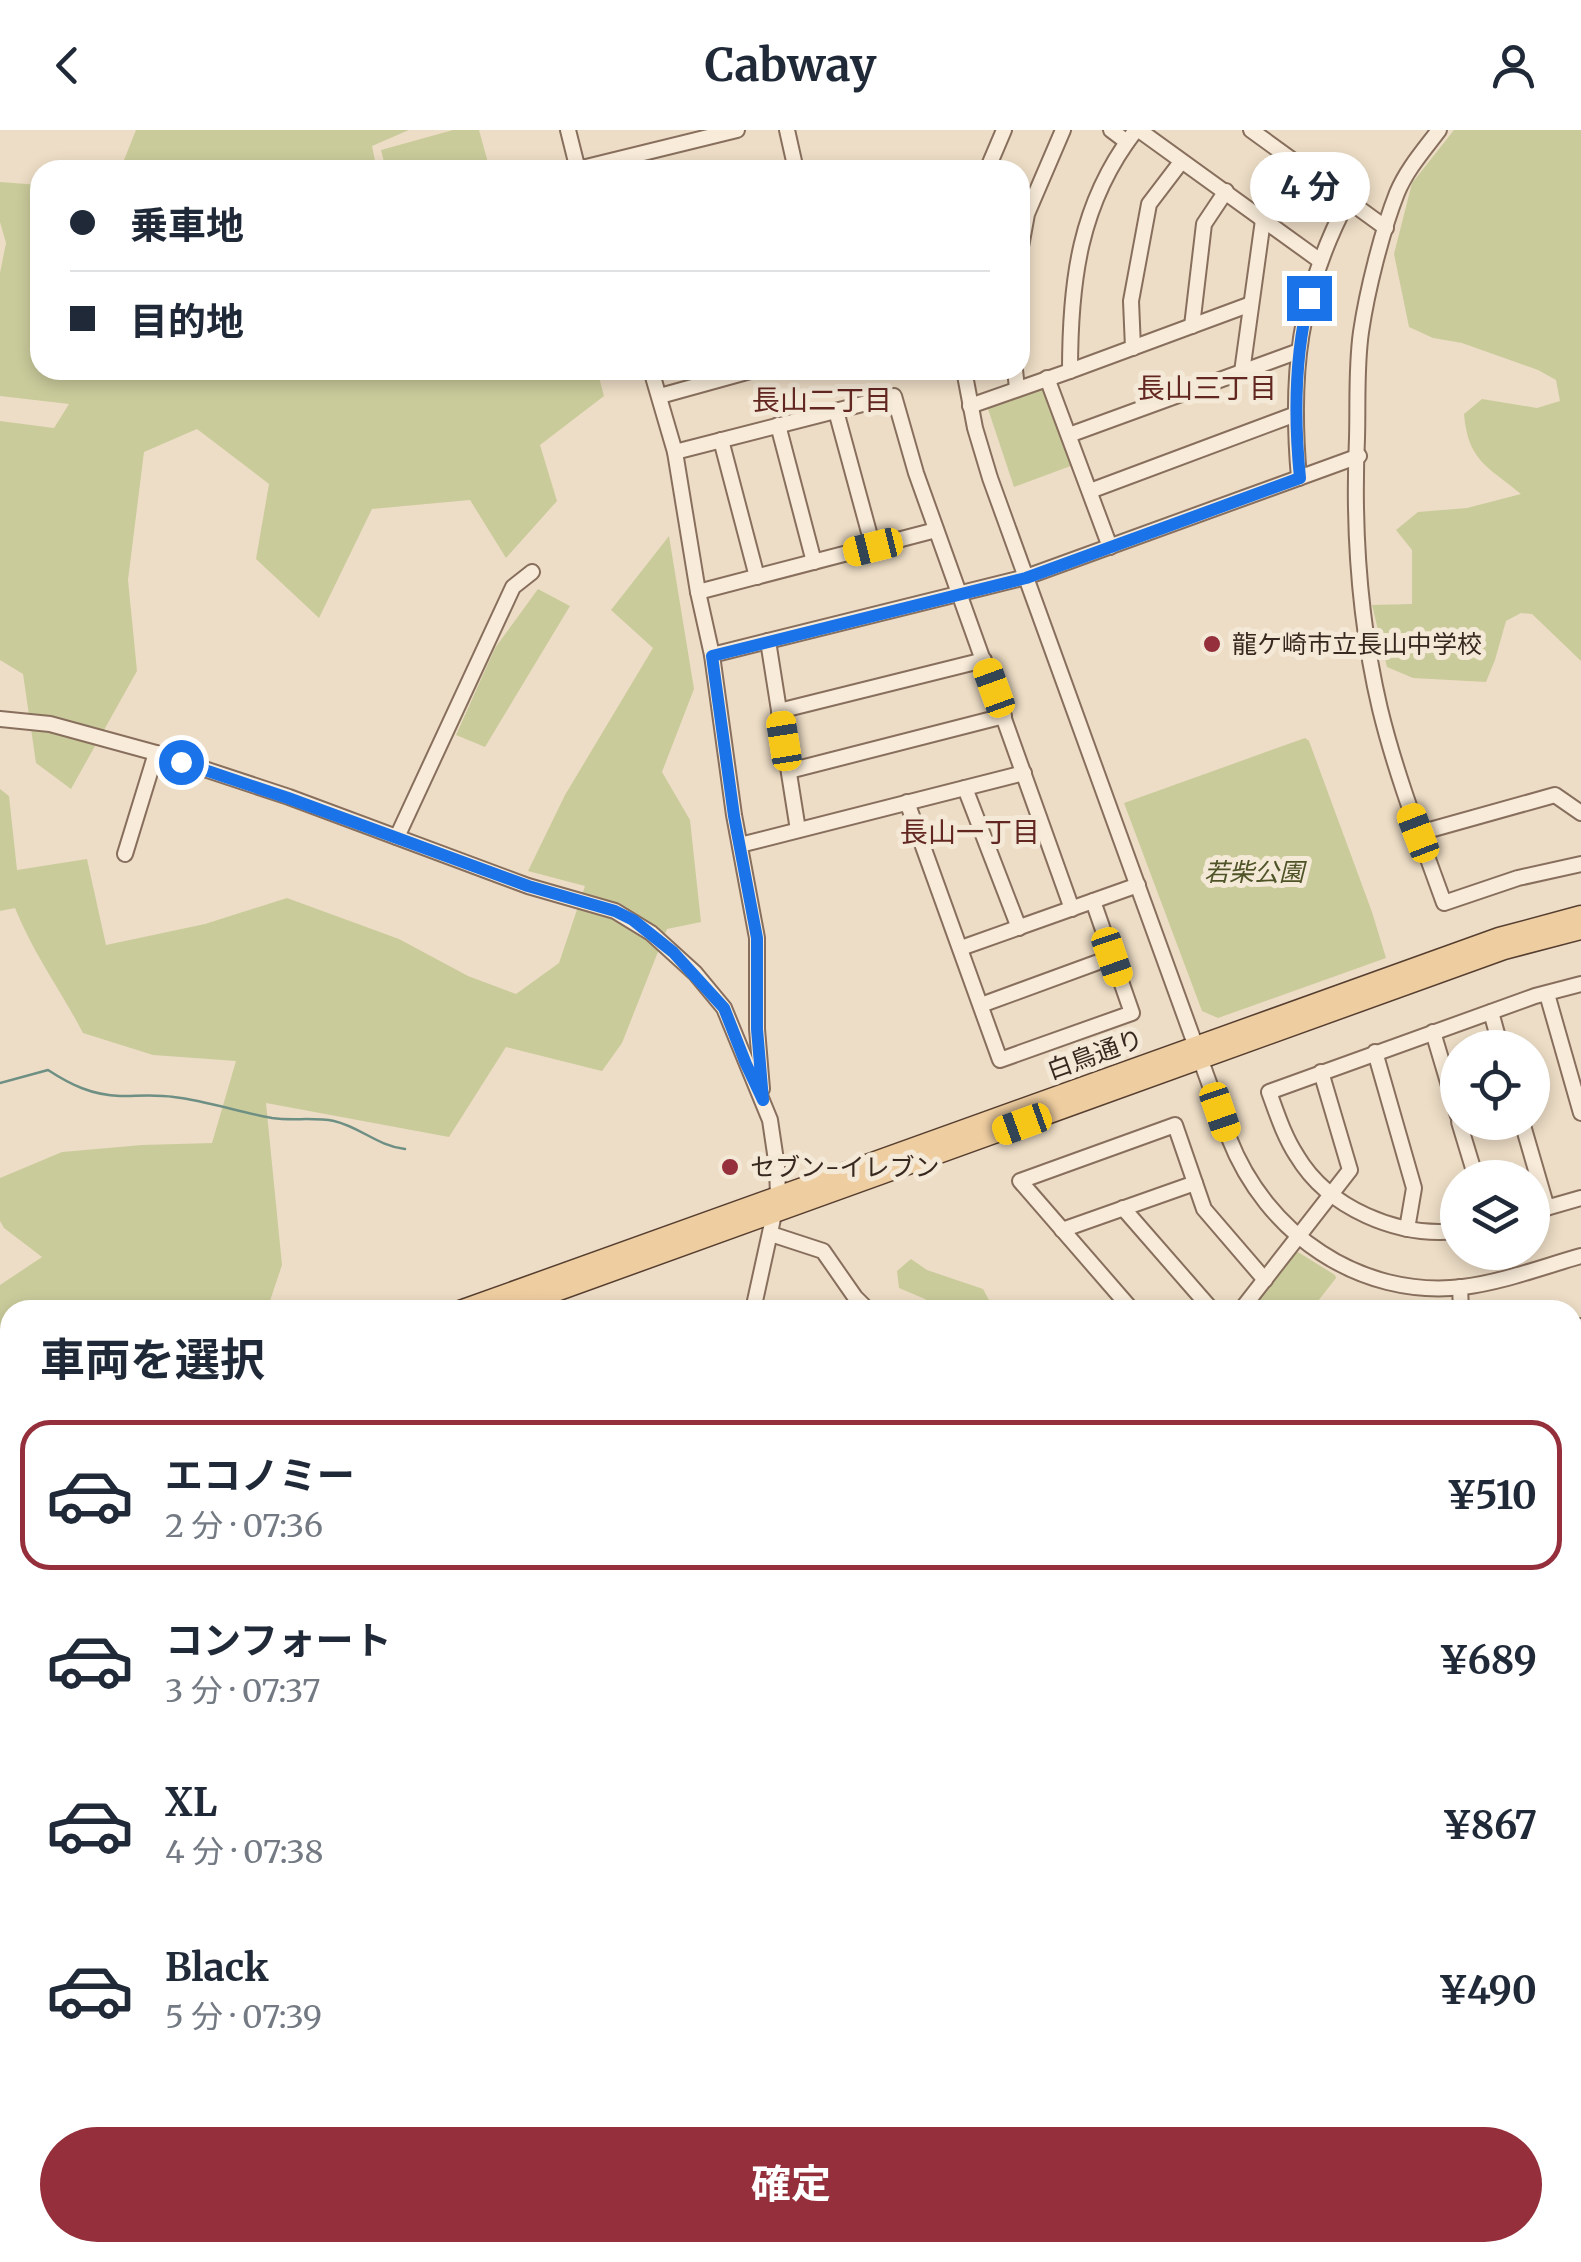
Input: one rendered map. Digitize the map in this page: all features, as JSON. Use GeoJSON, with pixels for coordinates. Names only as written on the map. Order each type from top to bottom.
{"type":"FeatureCollection","features":[{"type":"Feature","properties":{"kind":"main road","name":"白鳥通り"},"geometry":{"type":"LineString","coordinates":[[532,1300],[776,1205],[1199,1052],[1499,937],[1581,915]]}},
{"type":"Feature","properties":{"kind":"main road","name":"白鳥通り"},"geometry":{"type":"LineString","coordinates":[[1199,1052],[1504,950],[1581,930]]}},
{"type":"Feature","properties":{"kind":"main road","name":"白鳥通り"},"geometry":{"type":"LineString","coordinates":[[490,1300],[776,1205]]}},
{"type":"Feature","properties":{"kind":"street"},"geometry":{"type":"LineString","coordinates":[[568,130],[576,160]]}},
{"type":"Feature","properties":{"kind":"street"},"geometry":{"type":"LineString","coordinates":[[615,160],[737,130]]}},
{"type":"Feature","properties":{"kind":"street"},"geometry":{"type":"LineString","coordinates":[[787,130],[794,160]]}},
{"type":"Feature","properties":{"kind":"street"},"geometry":{"type":"LineString","coordinates":[[991,160],[1004,130]]}},
{"type":"Feature","properties":{"kind":"street"},"geometry":{"type":"LineString","coordinates":[[1030,207],[1063,130]]}},
{"type":"Feature","properties":{"kind":"street"},"geometry":{"type":"LineString","coordinates":[[1111,130],[1134,134],[1181,162],[1319,260]]}},
{"type":"Feature","properties":{"kind":"street"},"geometry":{"type":"LineString","coordinates":[[1250,130],[1386,228]]}},
{"type":"Feature","properties":{"kind":"street"},"geometry":{"type":"LineString","coordinates":[[1439,130],[1398,191],[1361,332],[1356,548],[1365,631],[1380,709],[1408,806],[1444,903],[1518,878],[1581,864]]}},
{"type":"Feature","properties":{"kind":"street"},"geometry":{"type":"LineString","coordinates":[[1070,372],[1077,260],[1106,173],[1134,134]]}},
{"type":"Feature","properties":{"kind":"street"},"geometry":{"type":"LineString","coordinates":[[1133,348],[1131,301],[1149,204],[1181,162]]}},
{"type":"Feature","properties":{"kind":"street"},"geometry":{"type":"LineString","coordinates":[[1192,326],[1204,224],[1226,192]]}},
{"type":"Feature","properties":{"kind":"street"},"geometry":{"type":"LineString","coordinates":[[1300,478],[1296,414],[1304,320],[1319,260],[1348,200]]}},
{"type":"Feature","properties":{"kind":"street"},"geometry":{"type":"LineString","coordinates":[[1242,372],[1264,220]]}},
{"type":"Feature","properties":{"kind":"street"},"geometry":{"type":"LineString","coordinates":[[970,406],[1251,304]]}},
{"type":"Feature","properties":{"kind":"street"},"geometry":{"type":"LineString","coordinates":[[1068,435],[1299,351]]}},
{"type":"Feature","properties":{"kind":"street"},"geometry":{"type":"LineString","coordinates":[[1048,378],[1110,547]]}},
{"type":"Feature","properties":{"kind":"street"},"geometry":{"type":"LineString","coordinates":[[654,380],[675,452],[757,938],[757,1029],[763,1100]]}},
{"type":"Feature","properties":{"kind":"street"},"geometry":{"type":"LineString","coordinates":[[660,396],[718,380]]}},
{"type":"Feature","properties":{"kind":"street"},"geometry":{"type":"LineString","coordinates":[[966,380],[990,478],[1026,578],[1242,1169],[1264,1202],[1298,1237],[1332,1260],[1372,1278],[1422,1288],[1460,1287],[1581,1256]]}},
{"type":"Feature","properties":{"kind":"street"},"geometry":{"type":"LineString","coordinates":[[1017,380],[1018,388]]}},
{"type":"Feature","properties":{"kind":"street"},"geometry":{"type":"LineString","coordinates":[[675,452],[894,396],[916,473],[1072,908]]}},
{"type":"Feature","properties":{"kind":"street"},"geometry":{"type":"LineString","coordinates":[[836,411],[873,547]]}},
{"type":"Feature","properties":{"kind":"street"},"geometry":{"type":"LineString","coordinates":[[1090,490],[1296,414]]}},
{"type":"Feature","properties":{"kind":"street"},"geometry":{"type":"LineString","coordinates":[[778,426],[814,562]]}},
{"type":"Feature","properties":{"kind":"street"},"geometry":{"type":"LineString","coordinates":[[721,440],[757,577]]}},
{"type":"Feature","properties":{"kind":"street"},"geometry":{"type":"LineString","coordinates":[[712,656],[1026,578],[1357,457]]}},
{"type":"Feature","properties":{"kind":"street"},"geometry":{"type":"LineString","coordinates":[[698,592],[936,530]]}},
{"type":"Feature","properties":{"kind":"street"},"geometry":{"type":"LineString","coordinates":[[397,836],[513,587],[532,572]]}},
{"type":"Feature","properties":{"kind":"street"},"geometry":{"type":"LineString","coordinates":[[768,641],[798,830]]}},
{"type":"Feature","properties":{"kind":"street"},"geometry":{"type":"LineString","coordinates":[[779,711],[984,660]]}},
{"type":"Feature","properties":{"kind":"street"},"geometry":{"type":"LineString","coordinates":[[788,771],[1004,716]]}},
{"type":"Feature","properties":{"kind":"street"},"geometry":{"type":"LineString","coordinates":[[0,719],[50,724],[156,753],[528,886],[615,911],[651,933],[695,973],[724,1008],[770,1120],[777,1167],[776,1205],[755,1300]]}},
{"type":"Feature","properties":{"kind":"street"},"geometry":{"type":"LineString","coordinates":[[126,854],[156,753]]}},
{"type":"Feature","properties":{"kind":"street"},"geometry":{"type":"LineString","coordinates":[[740,845],[1024,773]]}},
{"type":"Feature","properties":{"kind":"street"},"geometry":{"type":"LineString","coordinates":[[965,788],[1018,928]]}},
{"type":"Feature","properties":{"kind":"street"},"geometry":{"type":"LineString","coordinates":[[1418,833],[1555,795],[1581,812]]}},
{"type":"Feature","properties":{"kind":"street"},"geometry":{"type":"LineString","coordinates":[[908,802],[1000,1060],[1132,1013],[1093,901]]}},
{"type":"Feature","properties":{"kind":"street"},"geometry":{"type":"LineString","coordinates":[[961,948],[1138,885]]}},
{"type":"Feature","properties":{"kind":"street"},"geometry":{"type":"LineString","coordinates":[[981,1005],[1112,957]]}},
{"type":"Feature","properties":{"kind":"street"},"geometry":{"type":"LineString","coordinates":[[1440,1232],[1426,1233],[1377,1220],[1331,1195],[1296,1155],[1269,1092],[1374,1052],[1581,984]]}},
{"type":"Feature","properties":{"kind":"street"},"geometry":{"type":"LineString","coordinates":[[1546,994],[1581,1113]]}},
{"type":"Feature","properties":{"kind":"street"},"geometry":{"type":"LineString","coordinates":[[1491,1012],[1496,1030]]}},
{"type":"Feature","properties":{"kind":"street"},"geometry":{"type":"LineString","coordinates":[[1432,1032],[1440,1059]]}},
{"type":"Feature","properties":{"kind":"street"},"geometry":{"type":"LineString","coordinates":[[1374,1052],[1414,1188],[1407,1229]]}},
{"type":"Feature","properties":{"kind":"street"},"geometry":{"type":"LineString","coordinates":[[1249,1300],[1350,1170],[1321,1072]]}},
{"type":"Feature","properties":{"kind":"street"},"geometry":{"type":"LineString","coordinates":[[1123,1300],[1020,1181],[1175,1125],[1204,1209],[1264,1280]]}},
{"type":"Feature","properties":{"kind":"street"},"geometry":{"type":"LineString","coordinates":[[1062,1230],[1195,1183]]}},
{"type":"Feature","properties":{"kind":"street"},"geometry":{"type":"LineString","coordinates":[[1550,1207],[1581,1198]]}},
{"type":"Feature","properties":{"kind":"street"},"geometry":{"type":"LineString","coordinates":[[1123,1208],[1203,1300]]}},
{"type":"Feature","properties":{"kind":"street"},"geometry":{"type":"LineString","coordinates":[[771,1234],[823,1251],[858,1300]]}},
{"type":"Feature","properties":{"kind":"street"},"geometry":{"type":"LineString","coordinates":[[1460,1287],[1461,1300]]}},
{"type":"Feature","properties":{"kind":"green space"},"geometry":{"type":"Polygon","coordinates":[[[136,130],[409,130],[372,146],[375,160],[124,160],[136,130]]]}},
{"type":"Feature","properties":{"kind":"green space"},"geometry":{"type":"Polygon","coordinates":[[[453,130],[479,130],[487,160],[384,160],[381,150],[453,130]]]}},
{"type":"Feature","properties":{"kind":"green space"},"geometry":{"type":"Polygon","coordinates":[[[1454,130],[1581,130],[1581,661],[1532,614],[1521,613],[1506,621],[1486,682],[1413,678],[1387,667],[1372,605],[1412,604],[1412,550],[1396,530],[1418,512],[1467,508],[1521,494],[1475,453],[1464,414],[1482,399],[1537,408],[1560,401],[1556,380],[1538,370],[1409,327],[1394,254],[1412,183],[1454,130]]]}},
{"type":"Feature","properties":{"kind":"green space"},"geometry":{"type":"Polygon","coordinates":[[[0,182],[30,184],[30,380],[600,380],[604,396],[540,445],[557,501],[506,558],[470,500],[372,509],[319,618],[256,559],[269,484],[197,429],[144,452],[128,580],[137,671],[71,789],[36,763],[23,674],[0,660],[0,421],[54,428],[69,404],[0,396],[0,273],[6,243],[0,222],[0,182]]]}},
{"type":"Feature","properties":{"kind":"green space"},"geometry":{"type":"Polygon","coordinates":[[[1046,381],[1076,464],[1014,487],[988,409],[990,403],[1046,381]]]}},
{"type":"Feature","properties":{"kind":"green space"},"geometry":{"type":"Polygon","coordinates":[[[669,536],[694,689],[662,772],[690,820],[701,922],[667,929],[622,1043],[602,1071],[506,1047],[449,1137],[266,1103],[282,1265],[270,1300],[0,1300],[0,1285],[42,1257],[0,1221],[0,1178],[62,1152],[212,1143],[236,1061],[153,1055],[83,1033],[15,908],[0,911],[0,789],[9,796],[17,870],[87,859],[106,945],[205,924],[287,898],[399,939],[468,976],[516,994],[559,963],[585,886],[528,871],[565,795],[653,648],[611,610],[669,536]]]}},
{"type":"Feature","properties":{"kind":"green space"},"geometry":{"type":"Polygon","coordinates":[[[538,589],[570,606],[485,747],[456,735],[495,648],[538,589]]]}},
{"type":"Feature","properties":{"kind":"green space","name":"若柴公園"},"geometry":{"type":"Polygon","coordinates":[[[1305,738],[1386,958],[1218,1018],[1202,1011],[1124,803],[1305,738]]]}},
{"type":"Feature","properties":{"kind":"green space"},"geometry":{"type":"Polygon","coordinates":[[[1298,1252],[1336,1278],[1319,1300],[1259,1300],[1258,1296],[1292,1253],[1298,1252]]]}},
{"type":"Feature","properties":{"kind":"green space"},"geometry":{"type":"Polygon","coordinates":[[[911,1259],[927,1270],[983,1289],[989,1300],[926,1300],[899,1288],[897,1271],[911,1259]]]}},
{"type":"Feature","properties":{"kind":"waterway"},"geometry":{"type":"LineString","coordinates":[[0,1083],[48,1070],[100,1094],[167,1096],[272,1118],[334,1121],[405,1149]]}},
{"type":"Feature","properties":{"kind":"place","name":"龍ケ崎市立長山中学校"},"geometry":{"type":"Point","coordinates":[1212,644]}},
{"type":"Feature","properties":{"kind":"place","name":"セブン-イレブン"},"geometry":{"type":"Point","coordinates":[730,1167]}},
{"type":"Feature","properties":{"kind":"district","name":"長山三丁目"},"geometry":{"type":"Point","coordinates":[1207,388]}},
{"type":"Feature","properties":{"kind":"district","name":"長山二丁目"},"geometry":{"type":"Point","coordinates":[822,400]}},
{"type":"Feature","properties":{"kind":"district","name":"長山一丁目"},"geometry":{"type":"Point","coordinates":[970,832]}},
{"type":"Feature","properties":{"kind":"route"},"geometry":{"type":"LineString","coordinates":[[181,762],[633,920],[695,973],[724,1008],[763,1100],[757,1029],[757,938],[734,816],[712,656],[1026,578],[1300,478],[1296,391],[1309,298]]}}]}
